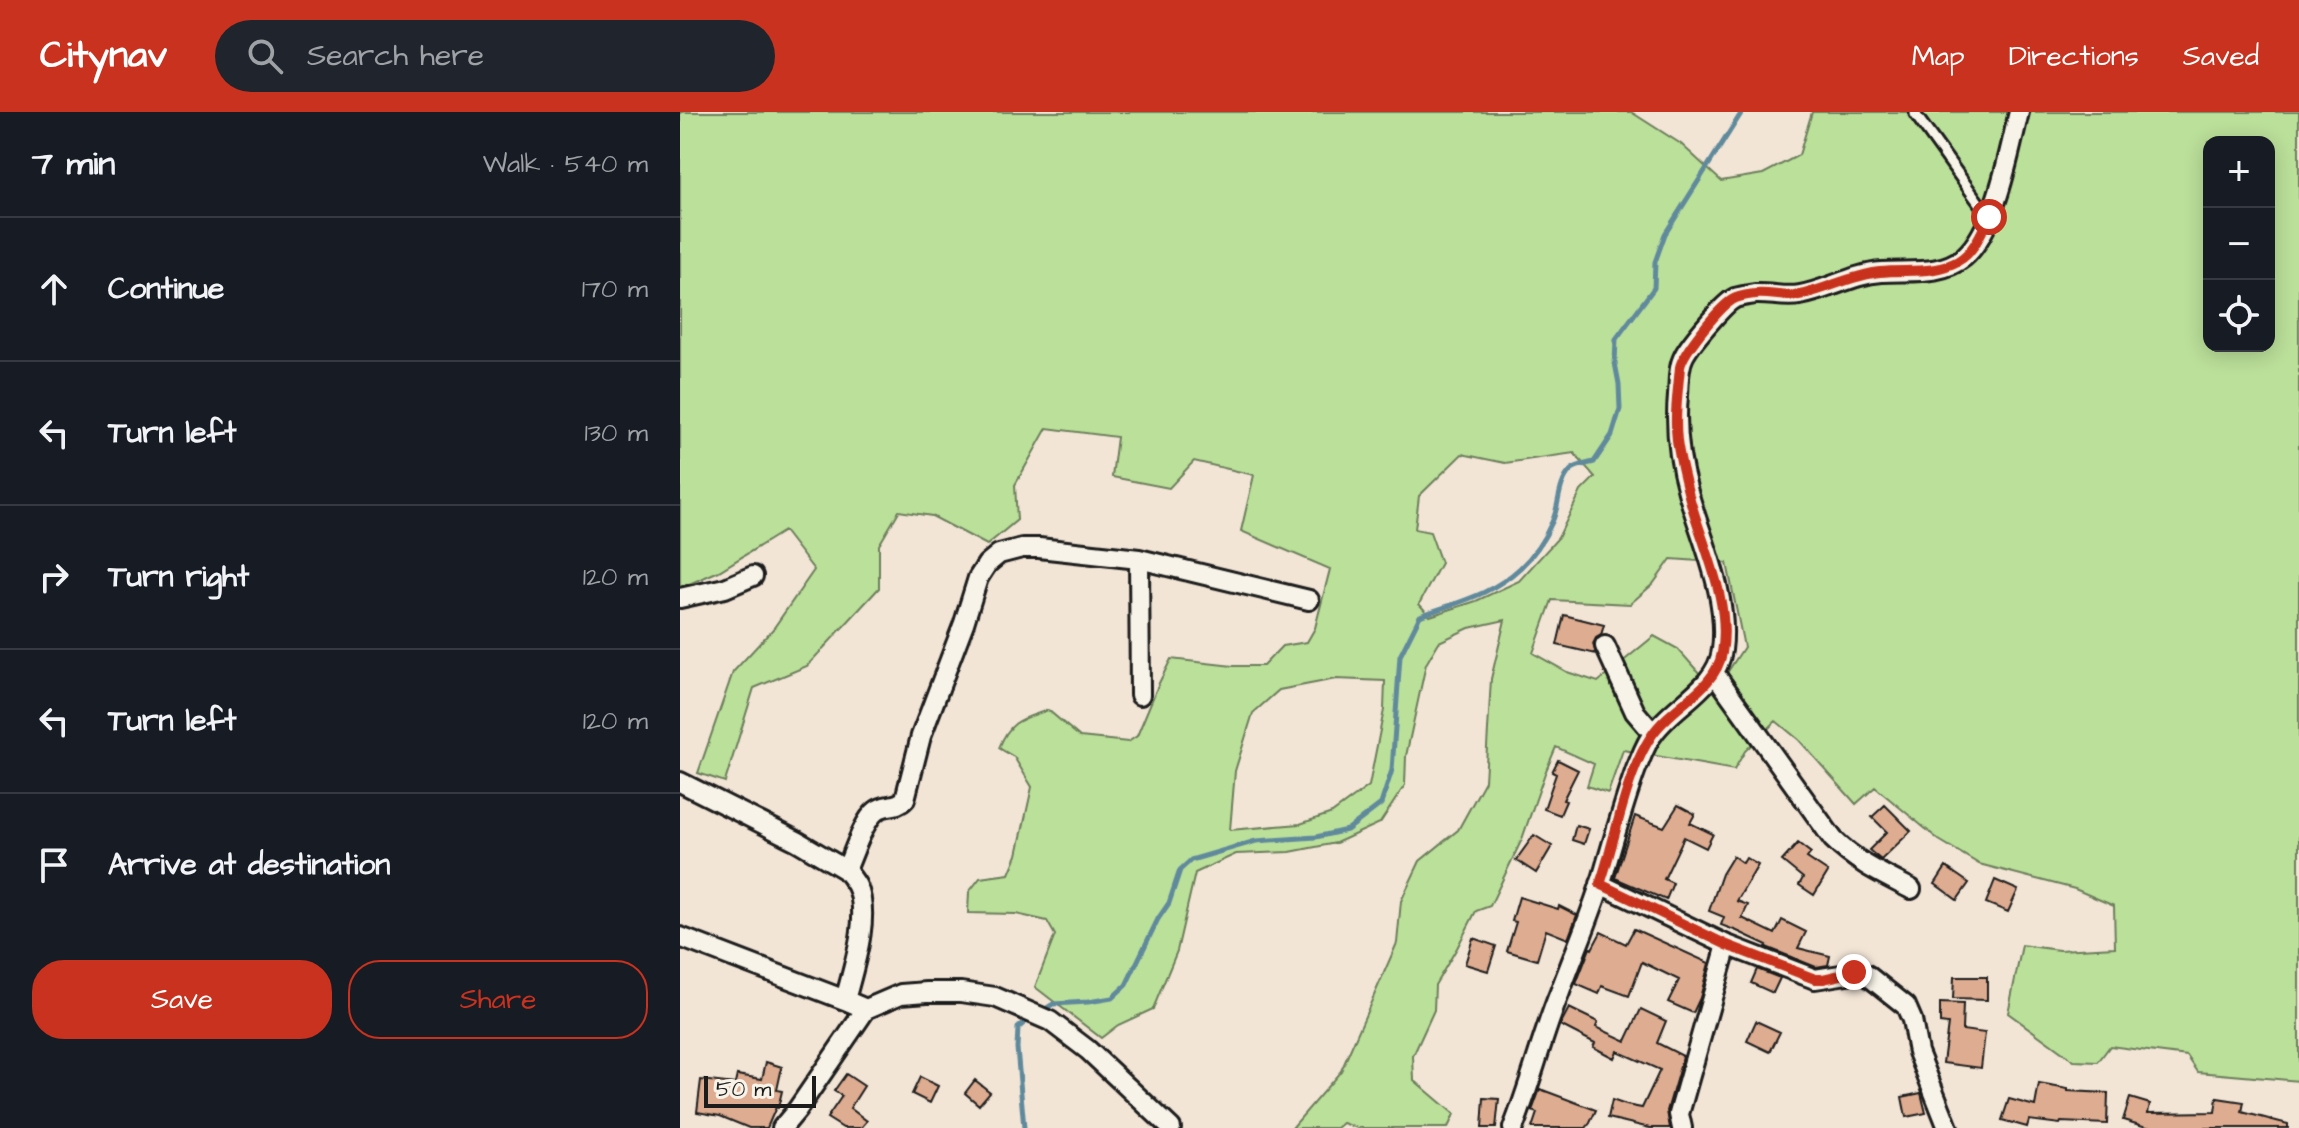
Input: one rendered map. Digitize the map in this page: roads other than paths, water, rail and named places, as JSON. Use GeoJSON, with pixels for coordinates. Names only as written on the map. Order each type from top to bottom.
{"type":"FeatureCollection","features":[{"type":"Feature","properties":{"kind":"street"},"geometry":{"type":"LineString","coordinates":[[1513,1128],[1600,884],[1619,815],[1639,761],[1653,733],[1715,674],[1721,655],[1724,633],[1721,609],[1709,556],[1687,490],[1677,439],[1681,360],[1695,340],[1735,298],[1757,294],[1801,295],[1853,277],[1879,272],[1934,270],[1964,257],[1974,246],[1989,217],[2019,112]]}},
{"type":"Feature","properties":{"kind":"street"},"geometry":{"type":"LineString","coordinates":[[846,870],[873,813],[901,804],[905,799],[921,736],[978,578],[987,564],[999,554],[1022,548],[1139,559],[1309,600]]}},
{"type":"Feature","properties":{"kind":"street"},"geometry":{"type":"LineString","coordinates":[[1139,559],[1140,695]]}},
{"type":"Feature","properties":{"kind":"street"},"geometry":{"type":"LineString","coordinates":[[680,598],[725,588],[753,576]]}},
{"type":"Feature","properties":{"kind":"street"},"geometry":{"type":"LineString","coordinates":[[1605,646],[1635,712],[1653,733]]}},
{"type":"Feature","properties":{"kind":"street"},"geometry":{"type":"LineString","coordinates":[[1715,674],[1833,839],[1866,867],[1911,889]]}},
{"type":"Feature","properties":{"kind":"street"},"geometry":{"type":"LineString","coordinates":[[680,782],[797,841],[846,870],[857,885],[861,923],[857,956],[845,1000]]}},
{"type":"Feature","properties":{"kind":"street"},"geometry":{"type":"LineString","coordinates":[[1600,884],[1727,945],[1815,979],[1860,972],[1867,975],[1906,1006],[1918,1052],[1948,1128]]}},
{"type":"Feature","properties":{"kind":"street"},"geometry":{"type":"LineString","coordinates":[[680,937],[866,1009]]}},
{"type":"Feature","properties":{"kind":"street"},"geometry":{"type":"LineString","coordinates":[[1682,1128],[1679,1114],[1727,945]]}},
{"type":"Feature","properties":{"kind":"street"},"geometry":{"type":"LineString","coordinates":[[782,1128],[866,1009],[901,994],[927,992],[961,992],[995,997],[1050,1021],[1083,1046],[1171,1128]]}},
{"type":"Feature","properties":{"kind":"lane"},"geometry":{"type":"LineString","coordinates":[[1915,114],[1989,217]]}},
{"type":"Feature","properties":{"kind":"waterway"},"geometry":{"type":"LineString","coordinates":[[1042,1011],[1053,1004],[1112,998],[1126,985],[1169,903],[1180,870],[1191,860],[1256,841],[1316,837],[1347,830],[1381,804],[1392,770],[1400,656],[1420,616],[1485,592],[1520,568],[1549,528],[1566,476],[1576,467],[1594,462],[1612,435],[1620,409],[1616,339],[1654,288],[1655,262],[1665,234],[1742,112]]}},
{"type":"Feature","properties":{"kind":"waterway"},"geometry":{"type":"LineString","coordinates":[[1024,1128],[1018,1028],[1030,1018]]}}]}
